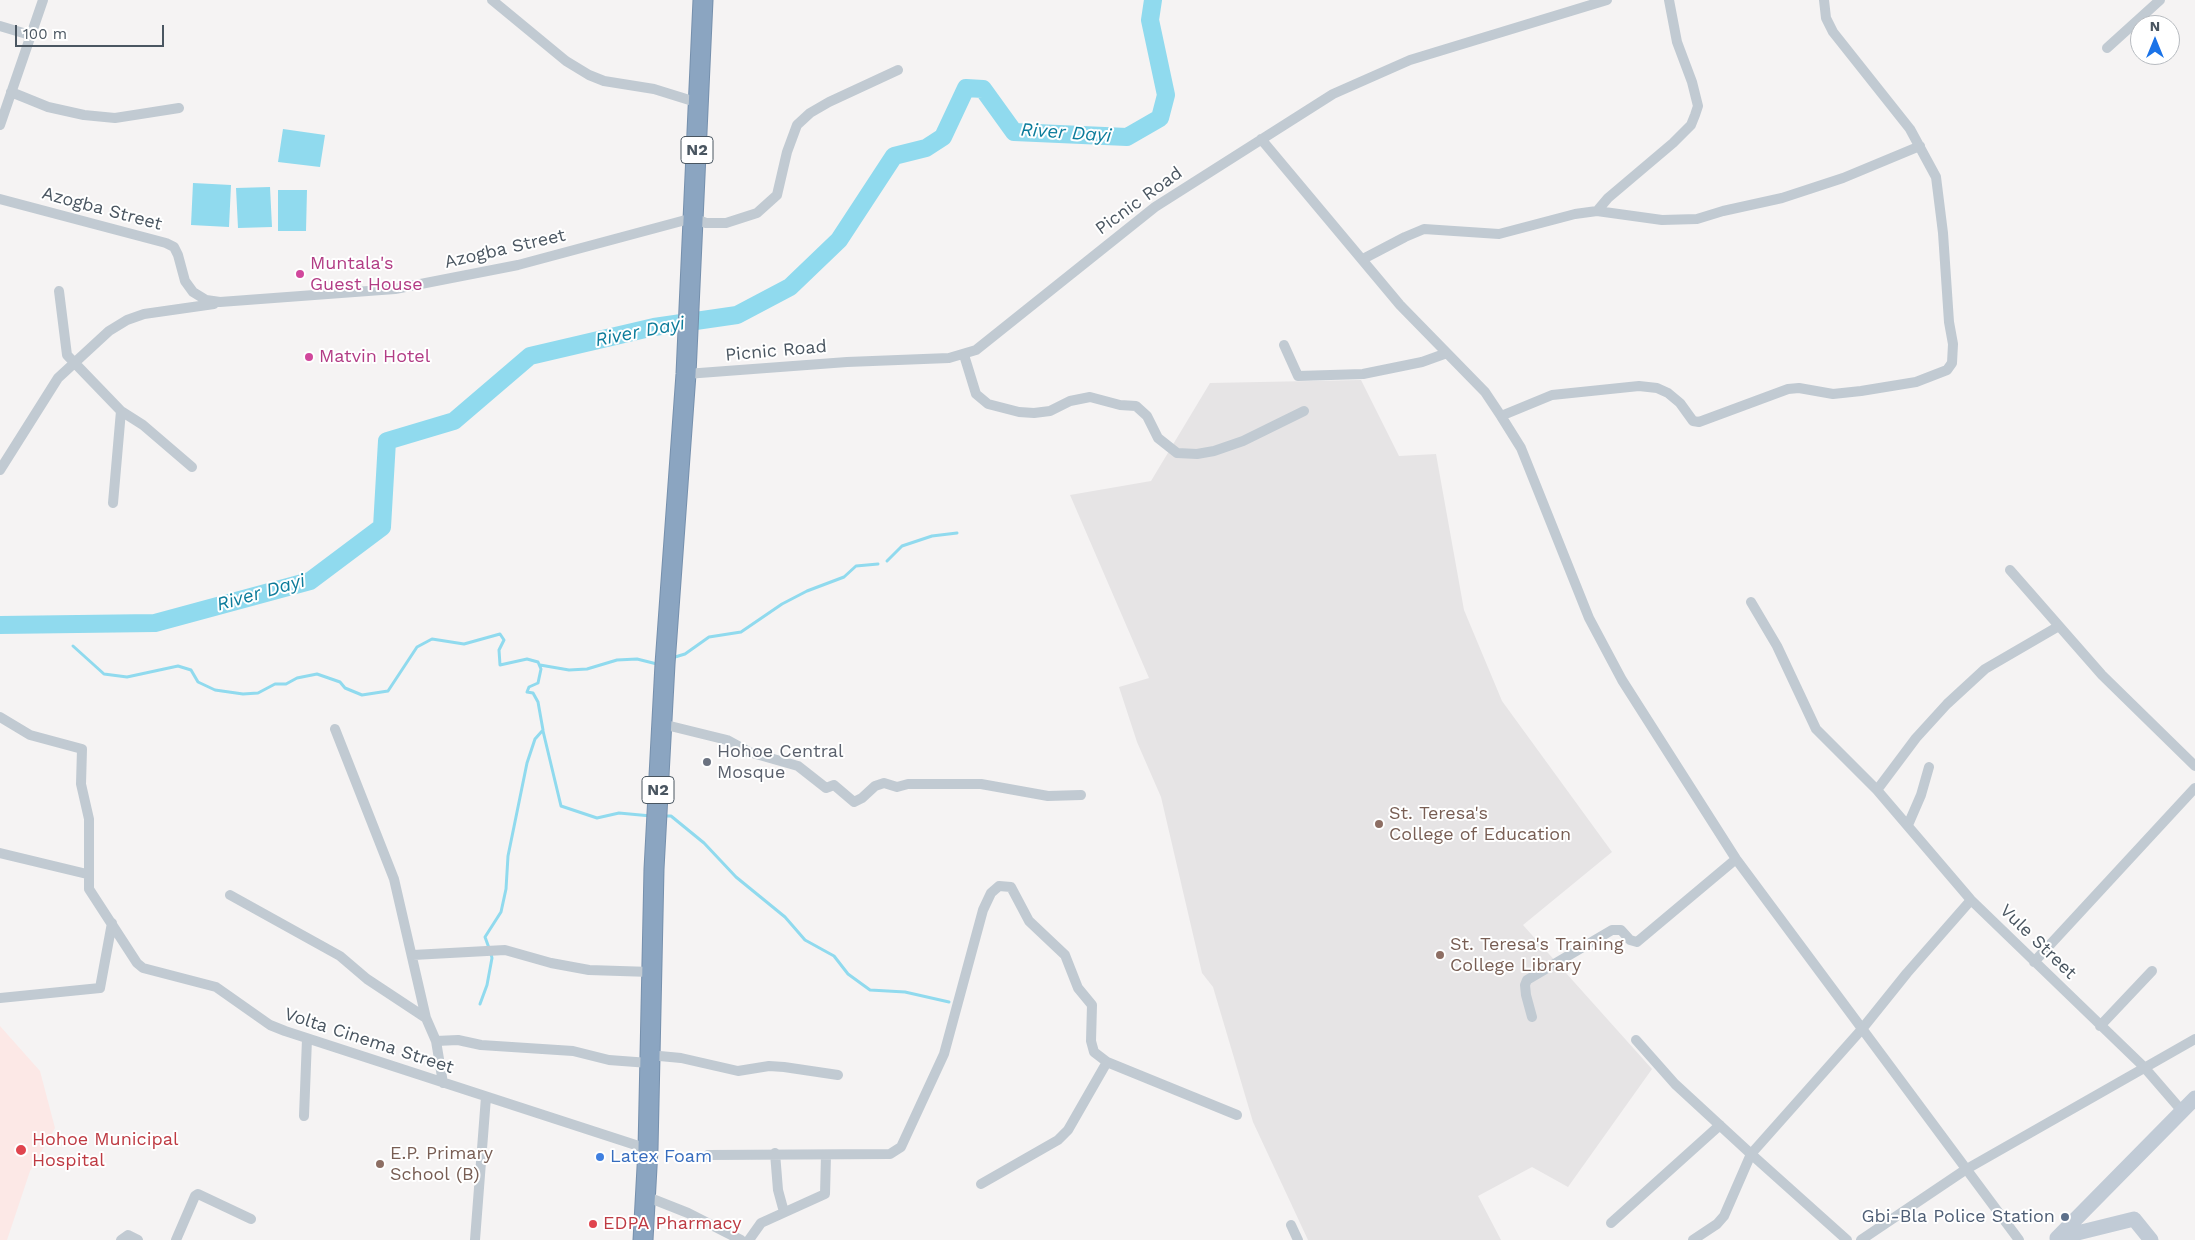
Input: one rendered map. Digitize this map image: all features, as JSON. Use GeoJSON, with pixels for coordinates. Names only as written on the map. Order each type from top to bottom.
{"type":"FeatureCollection","features":[{"type":"Feature","properties":{"kind":"highway","name":"N2"},"geometry":{"type":"LineString","coordinates":[[643,1240],[648,1149],[651,972],[662,724],[688,340],[703,0]]}},
{"type":"Feature","properties":{"kind":"main road"},"geometry":{"type":"LineString","coordinates":[[2053,1239],[2195,1098]]}},
{"type":"Feature","properties":{"kind":"main road"},"geometry":{"type":"LineString","coordinates":[[2053,1239],[2134,1219],[2151,1240]]}},
{"type":"Feature","properties":{"kind":"street"},"geometry":{"type":"LineString","coordinates":[[0,125],[43,0]]}},
{"type":"Feature","properties":{"kind":"street"},"geometry":{"type":"LineString","coordinates":[[492,0],[566,61],[589,75],[604,81],[654,89],[699,103]]}},
{"type":"Feature","properties":{"kind":"street","name":"Picnic Road"},"geometry":{"type":"LineString","coordinates":[[686,374],[847,362],[949,358],[964,355],[976,350],[1155,207],[1333,94],[1410,60],[1607,0]]}},
{"type":"Feature","properties":{"kind":"street"},"geometry":{"type":"LineString","coordinates":[[1597,211],[1608,198],[1674,143],[1691,125],[1695,115],[1698,106],[1692,82],[1677,42],[1669,0]]}},
{"type":"Feature","properties":{"kind":"street"},"geometry":{"type":"LineString","coordinates":[[1501,416],[1552,395],[1639,386],[1657,388],[1668,393],[1680,403],[1693,421],[1699,422],[1788,389],[1799,388],[1833,394],[1861,392],[1916,382],[1947,370],[1952,363],[1953,344],[1949,322],[1943,232],[1936,177],[1910,129],[1833,32],[1826,18],[1824,0]]}},
{"type":"Feature","properties":{"kind":"street"},"geometry":{"type":"LineString","coordinates":[[2107,48],[2160,0]]}},
{"type":"Feature","properties":{"kind":"street"},"geometry":{"type":"LineString","coordinates":[[0,26],[30,35]]}},
{"type":"Feature","properties":{"kind":"street"},"geometry":{"type":"LineString","coordinates":[[694,218],[706,223],[726,223],[757,213],[777,195],[787,152],[797,125],[810,113],[829,102],[898,70]]}},
{"type":"Feature","properties":{"kind":"street"},"geometry":{"type":"LineString","coordinates":[[11,92],[48,107],[84,115],[115,118],[179,108]]}},
{"type":"Feature","properties":{"kind":"street"},"geometry":{"type":"LineString","coordinates":[[1261,139],[1400,305],[1485,392],[1521,448],[1589,618],[1622,680],[1736,859],[1965,1170],[2019,1240]]}},
{"type":"Feature","properties":{"kind":"street"},"geometry":{"type":"LineString","coordinates":[[1363,259],[1424,229],[1499,234],[1575,214],[1597,211],[1662,220],[1696,219],[1782,198],[1843,178],[1920,146]]}},
{"type":"Feature","properties":{"kind":"street","name":"Azogba Street"},"geometry":{"type":"LineString","coordinates":[[0,199],[166,242],[174,247],[185,281],[193,292],[206,300],[220,302],[395,288],[518,265],[694,218]]}},
{"type":"Feature","properties":{"kind":"street"},"geometry":{"type":"LineString","coordinates":[[60,291],[65,350],[74,363],[122,411],[143,425],[192,468]]}},
{"type":"Feature","properties":{"kind":"street"},"geometry":{"type":"LineString","coordinates":[[0,470],[58,378],[109,331],[127,320],[144,314],[220,302]]}},
{"type":"Feature","properties":{"kind":"street"},"geometry":{"type":"LineString","coordinates":[[1284,345],[1298,376],[1363,374],[1422,362],[1447,353]]}},
{"type":"Feature","properties":{"kind":"street"},"geometry":{"type":"LineString","coordinates":[[964,355],[976,394],[988,404],[1019,412],[1034,413],[1050,411],[1070,401],[1090,397],[1120,405],[1136,406],[1147,416],[1158,438],[1177,453],[1197,454],[1214,451],[1242,441],[1304,411]]}},
{"type":"Feature","properties":{"kind":"street"},"geometry":{"type":"LineString","coordinates":[[113,503],[122,411]]}},
{"type":"Feature","properties":{"kind":"street"},"geometry":{"type":"LineString","coordinates":[[2010,570],[2102,675],[2195,766]]}},
{"type":"Feature","properties":{"kind":"street","name":"Vule Street"},"geometry":{"type":"LineString","coordinates":[[1750,602],[1777,646],[1816,729],[1877,790],[1971,900],[2144,1067],[2182,1111]]}},
{"type":"Feature","properties":{"kind":"street"},"geometry":{"type":"LineString","coordinates":[[1877,790],[1916,738],[1947,704],[1984,669],[2059,626]]}},
{"type":"Feature","properties":{"kind":"street","name":"Volta Cinema Street"},"geometry":{"type":"LineString","coordinates":[[0,716],[30,735],[82,749],[81,784],[89,819],[87,874],[90,894],[112,923],[137,963],[143,968],[216,987],[270,1025],[648,1149]]}},
{"type":"Feature","properties":{"kind":"street"},"geometry":{"type":"LineString","coordinates":[[662,724],[727,740],[749,752],[798,766],[826,788],[834,785],[854,802],[862,798],[875,786],[884,783],[897,787],[908,784],[981,784],[1048,796],[1080,795]]}},
{"type":"Feature","properties":{"kind":"street"},"geometry":{"type":"LineString","coordinates":[[335,729],[394,879],[426,1018],[436,1041],[443,1083]]}},
{"type":"Feature","properties":{"kind":"street"},"geometry":{"type":"LineString","coordinates":[[1908,825],[1921,795],[1929,768]]}},
{"type":"Feature","properties":{"kind":"street"},"geometry":{"type":"LineString","coordinates":[[2034,962],[2195,788]]}},
{"type":"Feature","properties":{"kind":"street"},"geometry":{"type":"LineString","coordinates":[[0,853],[87,874]]}},
{"type":"Feature","properties":{"kind":"street"},"geometry":{"type":"LineString","coordinates":[[1532,1016],[1526,995],[1525,985],[1527,980],[1612,930],[1621,930],[1630,940],[1637,942],[1736,859]]}},
{"type":"Feature","properties":{"kind":"street"},"geometry":{"type":"LineString","coordinates":[[708,1155],[775,1153],[890,1154],[901,1147],[944,1054],[983,910],[990,893],[999,886],[1011,887],[1029,921],[1065,955],[1078,988],[1092,1005],[1091,1046],[1094,1052],[1107,1062],[1237,1115]]}},
{"type":"Feature","properties":{"kind":"street"},"geometry":{"type":"LineString","coordinates":[[230,895],[340,956],[367,979],[426,1018]]}},
{"type":"Feature","properties":{"kind":"street"},"geometry":{"type":"LineString","coordinates":[[1693,1240],[1717,1224],[1724,1216],[1751,1154],[1862,1029],[1907,973],[1971,900]]}},
{"type":"Feature","properties":{"kind":"street"},"geometry":{"type":"LineString","coordinates":[[0,998],[100,988],[112,923]]}},
{"type":"Feature","properties":{"kind":"street"},"geometry":{"type":"LineString","coordinates":[[413,956],[495,950],[518,953],[551,964],[589,970],[651,972]]}},
{"type":"Feature","properties":{"kind":"street"},"geometry":{"type":"LineString","coordinates":[[2100,1026],[2152,971]]}},
{"type":"Feature","properties":{"kind":"street"},"geometry":{"type":"LineString","coordinates":[[304,1116],[307,1038]]}},
{"type":"Feature","properties":{"kind":"street"},"geometry":{"type":"LineString","coordinates":[[1862,1240],[1965,1170],[2195,1039]]}},
{"type":"Feature","properties":{"kind":"street"},"geometry":{"type":"LineString","coordinates":[[436,1041],[458,1040],[481,1045],[573,1052],[609,1060],[681,1058],[738,1071],[769,1066],[784,1066],[838,1075]]}},
{"type":"Feature","properties":{"kind":"street"},"geometry":{"type":"LineString","coordinates":[[1636,1040],[1675,1084],[1846,1240]]}},
{"type":"Feature","properties":{"kind":"street"},"geometry":{"type":"LineString","coordinates":[[981,1184],[1058,1140],[1068,1130],[1107,1062]]}},
{"type":"Feature","properties":{"kind":"street"},"geometry":{"type":"LineString","coordinates":[[475,1240],[486,1096]]}},
{"type":"Feature","properties":{"kind":"street"},"geometry":{"type":"LineString","coordinates":[[1611,1223],[1720,1125]]}},
{"type":"Feature","properties":{"kind":"street"},"geometry":{"type":"LineString","coordinates":[[775,1153],[778,1190],[784,1212]]}},
{"type":"Feature","properties":{"kind":"street"},"geometry":{"type":"LineString","coordinates":[[749,1240],[761,1223],[825,1194],[826,1154]]}},
{"type":"Feature","properties":{"kind":"street"},"geometry":{"type":"LineString","coordinates":[[176,1240],[195,1196],[198,1194],[251,1219]]}},
{"type":"Feature","properties":{"kind":"street"},"geometry":{"type":"LineString","coordinates":[[645,1196],[688,1213],[741,1240]]}},
{"type":"Feature","properties":{"kind":"street"},"geometry":{"type":"LineString","coordinates":[[1291,1225],[1298,1240]]}},
{"type":"Feature","properties":{"kind":"street"},"geometry":{"type":"LineString","coordinates":[[121,1240],[128,1236],[138,1240]]}},
{"type":"Feature","properties":{"kind":"shaded area","name":"St. Teresa's College of Education"},"geometry":{"type":"Polygon","coordinates":[[[1361,380],[1399,456],[1436,454],[1464,610],[1502,701],[1612,852],[1523,925],[1652,1069],[1568,1187],[1532,1167],[1478,1196],[1501,1240],[1308,1240],[1253,1122],[1213,987],[1202,973],[1161,797],[1137,742],[1119,687],[1149,678],[1070,495],[1151,481],[1210,383],[1361,380]]]}},
{"type":"Feature","properties":{"kind":"shaded area","name":"Hohoe Municipal Hospital"},"geometry":{"type":"Polygon","coordinates":[[[0,1026],[40,1071],[55,1128],[30,1171],[7,1240],[0,1240],[0,1026]]]}},
{"type":"Feature","properties":{"kind":"water"},"geometry":{"type":"Polygon","coordinates":[[[283,129],[325,135],[320,167],[278,162],[283,129]]]}},
{"type":"Feature","properties":{"kind":"water"},"geometry":{"type":"Polygon","coordinates":[[[193,183],[231,185],[229,227],[191,225],[193,183]]]}},
{"type":"Feature","properties":{"kind":"water"},"geometry":{"type":"Polygon","coordinates":[[[270,187],[272,227],[238,228],[236,188],[270,187]]]}},
{"type":"Feature","properties":{"kind":"water"},"geometry":{"type":"Polygon","coordinates":[[[278,190],[307,190],[306,231],[278,231],[278,190]]]}},
{"type":"Feature","properties":{"kind":"waterway","name":"River Dayi"},"geometry":{"type":"LineString","coordinates":[[0,625],[155,623],[310,581],[382,527],[387,441],[454,421],[530,356],[654,327],[737,315],[790,287],[839,240],[894,156],[926,148],[943,137],[966,88],[983,89],[1014,132],[1127,137],[1160,118],[1166,95],[1150,20],[1153,0]]}},
{"type":"Feature","properties":{"kind":"waterway"},"geometry":{"type":"LineString","coordinates":[[887,561],[902,546],[932,536],[957,533]]}},
{"type":"Feature","properties":{"kind":"waterway"},"geometry":{"type":"LineString","coordinates":[[675,657],[685,654],[709,637],[741,632],[782,604],[807,591],[844,577],[856,566],[878,564]]}},
{"type":"Feature","properties":{"kind":"waterway"},"geometry":{"type":"LineString","coordinates":[[73,646],[104,674],[127,677],[178,666],[191,670],[198,682],[215,690],[243,694],[258,693],[275,684],[286,684],[297,678],[317,674],[340,682],[345,688],[362,695],[388,691],[417,647],[432,639],[464,644],[500,634],[504,640],[499,650],[500,665],[527,659],[538,662],[541,669],[538,683],[529,687],[527,692],[533,693],[538,702],[543,730],[535,739],[527,763],[508,856],[506,889],[501,912],[485,937],[489,948]]}},
{"type":"Feature","properties":{"kind":"waterway"},"geometry":{"type":"LineString","coordinates":[[540,665],[569,670],[587,669],[617,660],[637,659],[657,664]]}},
{"type":"Feature","properties":{"kind":"waterway"},"geometry":{"type":"LineString","coordinates":[[543,731],[561,806],[597,818],[619,813],[651,816]]}},
{"type":"Feature","properties":{"kind":"waterway"},"geometry":{"type":"LineString","coordinates":[[663,816],[671,816],[704,843],[736,877],[785,917],[805,940],[834,956],[848,974],[870,990],[905,992],[949,1002]]}},
{"type":"Feature","properties":{"kind":"waterway"},"geometry":{"type":"LineString","coordinates":[[480,1004],[487,985],[492,958],[491,954]]}},
{"type":"Feature","properties":{"kind":"place","name":"Muntala's Guest House"},"geometry":{"type":"Point","coordinates":[300,274]}},
{"type":"Feature","properties":{"kind":"place","name":"Matvin Hotel"},"geometry":{"type":"Point","coordinates":[309,357]}},
{"type":"Feature","properties":{"kind":"place","name":"Hohoe Central Mosque"},"geometry":{"type":"Point","coordinates":[707,762]}},
{"type":"Feature","properties":{"kind":"place","name":"St. Teresa's College of Education"},"geometry":{"type":"Point","coordinates":[1379,824]}},
{"type":"Feature","properties":{"kind":"place","name":"St. Teresa's Training College Library"},"geometry":{"type":"Point","coordinates":[1440,955]}},
{"type":"Feature","properties":{"kind":"place","name":"Hohoe Municipal Hospital"},"geometry":{"type":"Point","coordinates":[21,1150]}},
{"type":"Feature","properties":{"kind":"place","name":"Latex Foam"},"geometry":{"type":"Point","coordinates":[600,1157]}},
{"type":"Feature","properties":{"kind":"place","name":"E.P. Primary School (B)"},"geometry":{"type":"Point","coordinates":[380,1164]}},
{"type":"Feature","properties":{"kind":"place","name":"Gbi-Bla Police Station"},"geometry":{"type":"Point","coordinates":[2065,1217]}},
{"type":"Feature","properties":{"kind":"place","name":"EDPA Pharmacy"},"geometry":{"type":"Point","coordinates":[593,1224]}}]}
